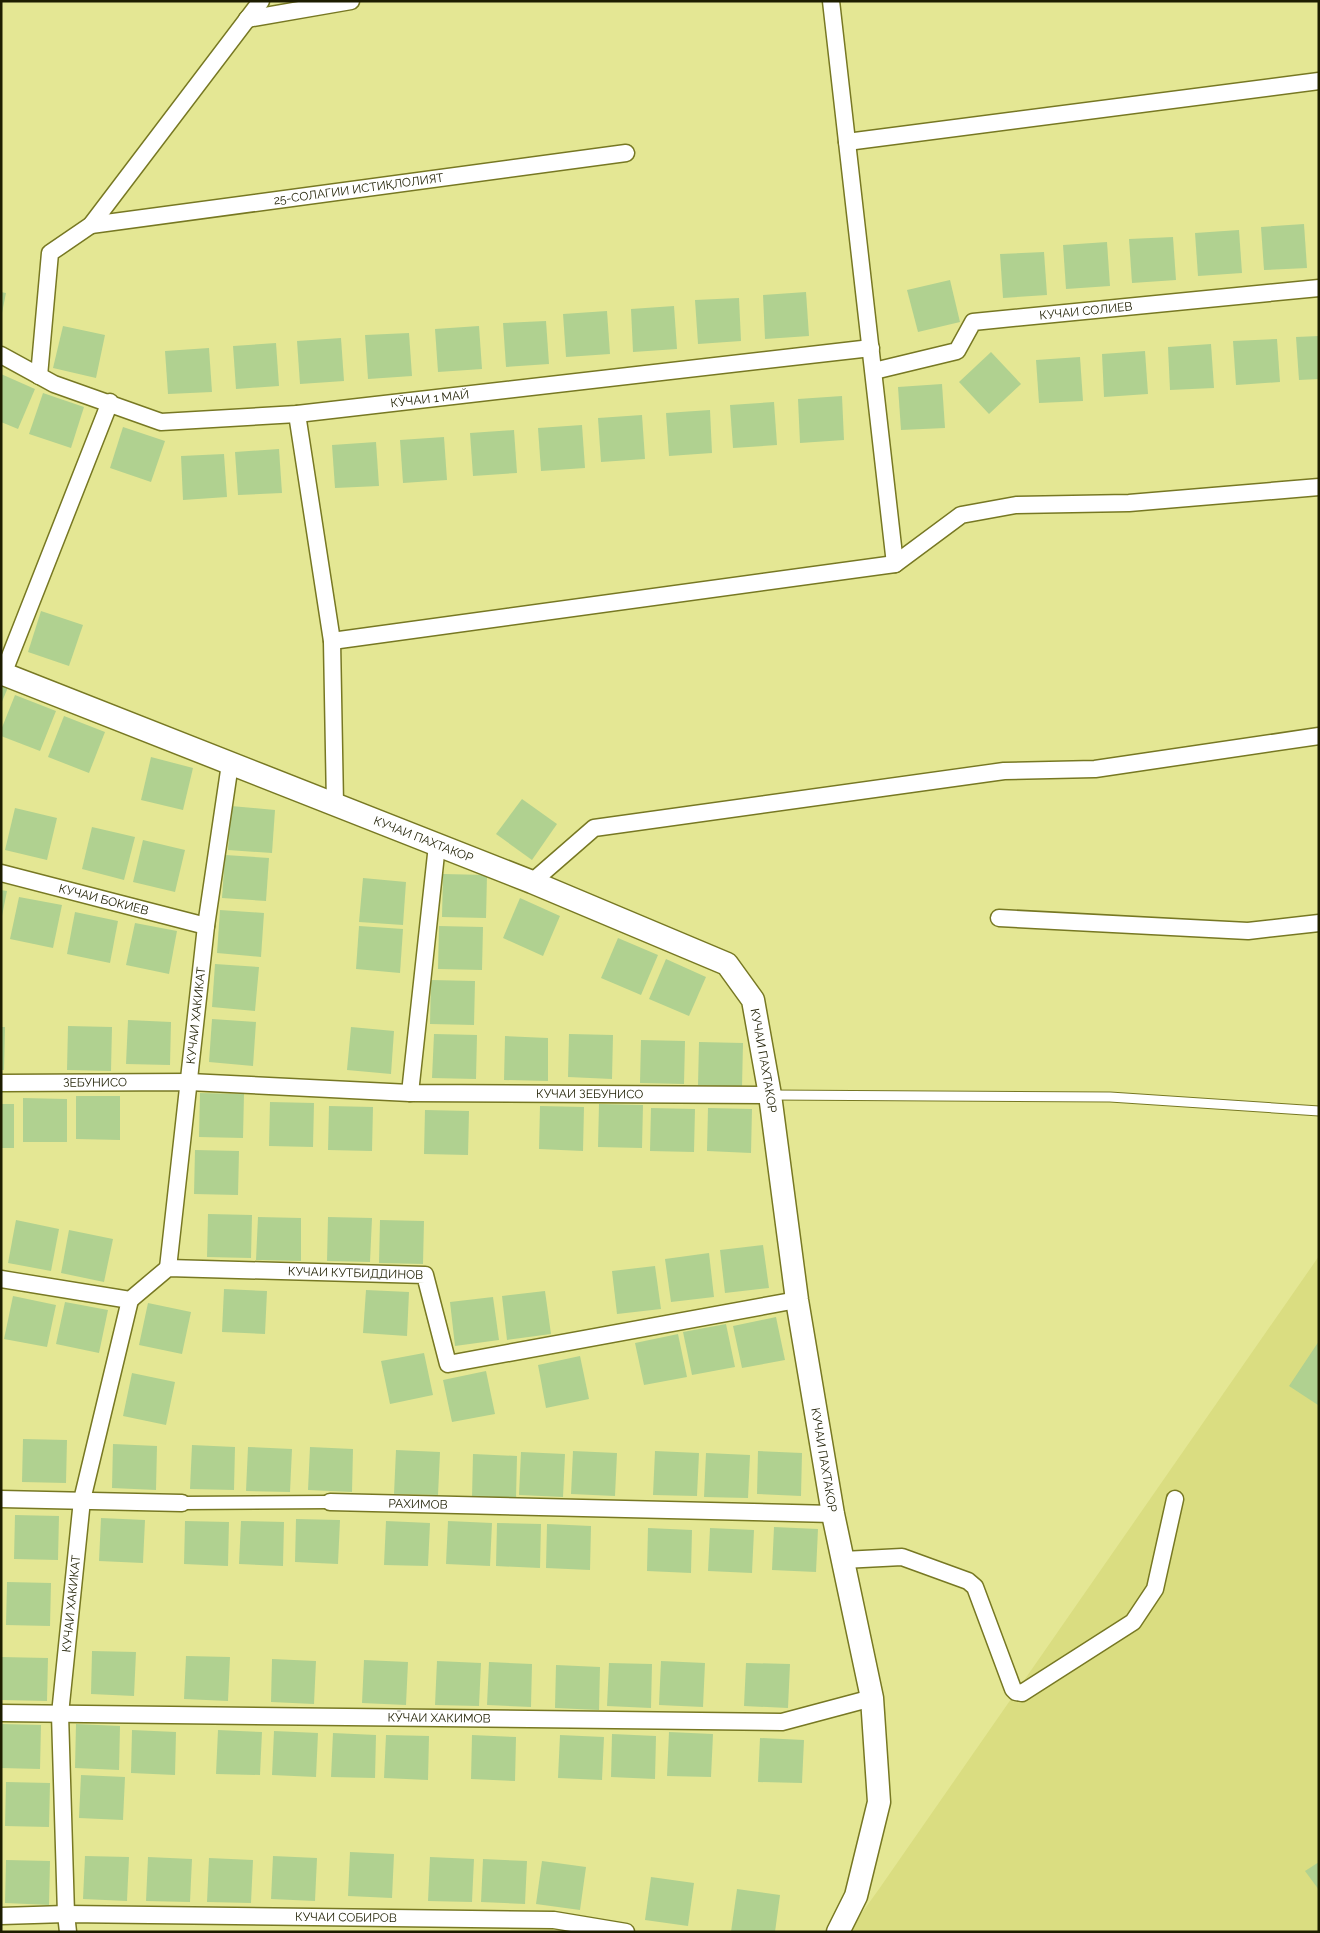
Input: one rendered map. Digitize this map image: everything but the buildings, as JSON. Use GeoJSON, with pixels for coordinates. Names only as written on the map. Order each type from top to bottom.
{"type":"FeatureCollection","features":[{"type":"Feature","properties":{"kind":"main road","name":"КУЧАИ ПАХТАКОР"},"geometry":{"type":"LineString","coordinates":[[2,674],[532,882],[727,964],[753,1000],[770,1094],[797,1300],[833,1514],[872,1698],[879,1802],[856,1896],[838,1932]]}},
{"type":"Feature","properties":{"kind":"street","name":"25-СОЛАГИИ ИСТИҚЛОЛИЯТ"},"geometry":{"type":"LineString","coordinates":[[39,376],[50,253],[91,225],[261,1]]}},
{"type":"Feature","properties":{"kind":"street"},"geometry":{"type":"LineString","coordinates":[[247,19],[351,1]]}},
{"type":"Feature","properties":{"kind":"street"},"geometry":{"type":"LineString","coordinates":[[831,1],[895,564]]}},
{"type":"Feature","properties":{"kind":"street"},"geometry":{"type":"LineString","coordinates":[[847,142],[1319,81]]}},
{"type":"Feature","properties":{"kind":"street","name":"25-СОЛАГИИ ИСТИҚЛОЛИЯТ"},"geometry":{"type":"LineString","coordinates":[[91,225],[626,153]]}},
{"type":"Feature","properties":{"kind":"street","name":"КУЧАИ СОЛИЕВ"},"geometry":{"type":"LineString","coordinates":[[874,371],[958,351],[973,322],[1319,288]]}},
{"type":"Feature","properties":{"kind":"street","name":"КӮЧАИ 1 МАЙ"},"geometry":{"type":"LineString","coordinates":[[1,355],[54,384],[110,402],[161,422],[297,414],[871,348]]}},
{"type":"Feature","properties":{"kind":"street"},"geometry":{"type":"LineString","coordinates":[[2,674],[110,402]]}},
{"type":"Feature","properties":{"kind":"street"},"geometry":{"type":"LineString","coordinates":[[297,414],[332,640],[335,805]]}},
{"type":"Feature","properties":{"kind":"street"},"geometry":{"type":"LineString","coordinates":[[332,640],[895,564],[961,515],[1016,506],[1129,503],[1319,487]]}},
{"type":"Feature","properties":{"kind":"street"},"geometry":{"type":"LineString","coordinates":[[532,882],[594,828],[1004,771],[1095,769],[1319,736]]}},
{"type":"Feature","properties":{"kind":"street","name":"КУЧАИ ХАКИКАТ"},"geometry":{"type":"LineString","coordinates":[[168,1268],[206,926],[230,764]]}},
{"type":"Feature","properties":{"kind":"street"},"geometry":{"type":"LineString","coordinates":[[410,1093],[437,845]]}},
{"type":"Feature","properties":{"kind":"street","name":"КУЧАИ БОКИЕВ"},"geometry":{"type":"LineString","coordinates":[[1,873],[206,926]]}},
{"type":"Feature","properties":{"kind":"street"},"geometry":{"type":"LineString","coordinates":[[999,918],[1248,931],[1319,923]]}},
{"type":"Feature","properties":{"kind":"street","name":"КУЧАИ ЗЕБУНИСО"},"geometry":{"type":"LineString","coordinates":[[189,1082],[410,1093],[770,1094]]}},
{"type":"Feature","properties":{"kind":"street","name":"ЗЕБУНИСО"},"geometry":{"type":"LineString","coordinates":[[1,1083],[189,1082]]}},
{"type":"Feature","properties":{"kind":"street"},"geometry":{"type":"LineString","coordinates":[[1,1279],[130,1300],[168,1268]]}},
{"type":"Feature","properties":{"kind":"street","name":"КУЧАИ КУТБИДДИНОВ"},"geometry":{"type":"LineString","coordinates":[[168,1268],[425,1275],[448,1364],[797,1300]]}},
{"type":"Feature","properties":{"kind":"street","name":"КУЧАИ ХАКИКАТ"},"geometry":{"type":"LineString","coordinates":[[66,1914],[60,1714],[82,1500],[130,1300]]}},
{"type":"Feature","properties":{"kind":"street","name":"РАХИМОВ"},"geometry":{"type":"LineString","coordinates":[[1,1499],[182,1503],[330,1502],[833,1514]]}},
{"type":"Feature","properties":{"kind":"street"},"geometry":{"type":"LineString","coordinates":[[843,1560],[902,1557],[968,1581],[975,1588],[1013,1689],[1016,1692],[1022,1693],[1133,1622],[1155,1589],[1176,1499]]}},
{"type":"Feature","properties":{"kind":"street","name":"КӮЧАИ ХАКИМОВ"},"geometry":{"type":"LineString","coordinates":[[1,1713],[782,1722],[872,1698]]}},
{"type":"Feature","properties":{"kind":"street"},"geometry":{"type":"LineString","coordinates":[[66,1914],[68,1932]]}},
{"type":"Feature","properties":{"kind":"street","name":"КУЧАИ СОБИРОВ"},"geometry":{"type":"LineString","coordinates":[[1,1916],[66,1914],[554,1920],[626,1932]]}},
{"type":"Feature","properties":{"kind":"lane"},"geometry":{"type":"LineString","coordinates":[[770,1094],[1110,1097],[1319,1111]]}},
{"type":"Feature","properties":{"kind":"shaded area"},"geometry":{"type":"Polygon","coordinates":[[[1319,1256],[1319,1932],[848,1932],[879,1889],[1319,1256]]]}}]}
